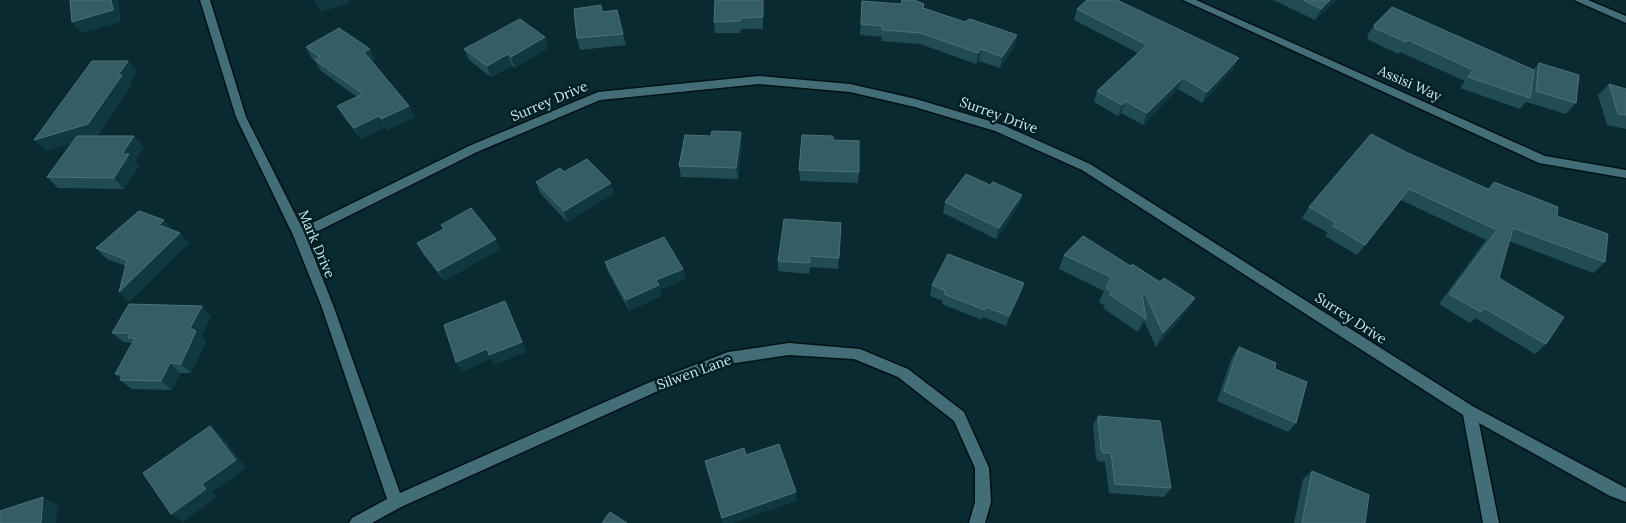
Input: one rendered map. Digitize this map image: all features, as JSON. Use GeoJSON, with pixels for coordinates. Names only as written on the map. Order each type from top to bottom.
{"type":"FeatureCollection","features":[{"type":"Feature","properties":{"kind":"street","name":"Mark Drive"},"geometry":{"type":"LineString","coordinates":[[205,0],[241,117],[299,235],[327,305],[396,502]]}},
{"type":"Feature","properties":{"kind":"street","name":"Assisi Way"},"geometry":{"type":"LineString","coordinates":[[1188,0],[1543,160],[1626,174]]}},
{"type":"Feature","properties":{"kind":"street"},"geometry":{"type":"LineString","coordinates":[[1578,0],[1626,20]]}},
{"type":"Feature","properties":{"kind":"street","name":"Surrey Drive"},"geometry":{"type":"LineString","coordinates":[[299,235],[473,149],[598,96],[759,80],[850,88],[916,103],[999,128],[1086,167],[1469,411],[1615,491],[1626,495]]}},
{"type":"Feature","properties":{"kind":"street","name":"Silwen Lane"},"geometry":{"type":"LineString","coordinates":[[357,523],[396,502],[653,387],[728,358],[789,349],[856,354],[903,373],[959,417],[982,468],[983,502],[977,523]]}},
{"type":"Feature","properties":{"kind":"street"},"geometry":{"type":"LineString","coordinates":[[1469,411],[1491,523]]}},
{"type":"Feature","properties":{"kind":"building"},"geometry":{"type":"Polygon","coordinates":[[[70,0],[111,0],[113,10],[72,22],[70,0]]]}},
{"type":"Feature","properties":{"kind":"building"},"geometry":{"type":"Polygon","coordinates":[[[715,0],[763,0],[763,17],[740,18],[740,21],[714,22],[715,0]]]}},
{"type":"Feature","properties":{"kind":"building"},"geometry":{"type":"Polygon","coordinates":[[[902,0],[914,0],[924,4],[923,8],[965,22],[970,19],[1017,35],[1002,57],[981,49],[978,53],[921,33],[882,30],[882,26],[861,24],[862,1],[901,4],[902,0]]]}},
{"type":"Feature","properties":{"kind":"building"},"geometry":{"type":"Polygon","coordinates":[[[1087,0],[1117,0],[1239,58],[1207,92],[1183,78],[1147,113],[1125,101],[1122,105],[1097,91],[1147,45],[1077,9],[1087,0]]]}},
{"type":"Feature","properties":{"kind":"building"},"geometry":{"type":"Polygon","coordinates":[[[1303,0],[1330,0],[1321,9],[1303,0]]]}},
{"type":"Feature","properties":{"kind":"building"},"geometry":{"type":"Polygon","coordinates":[[[601,5],[602,12],[617,10],[623,34],[577,38],[574,9],[601,5]]]}},
{"type":"Feature","properties":{"kind":"building"},"geometry":{"type":"Polygon","coordinates":[[[1392,7],[1534,70],[1530,98],[1468,77],[1473,70],[1408,40],[1406,42],[1374,28],[1376,26],[1374,25],[1392,7]]]}},
{"type":"Feature","properties":{"kind":"building"},"geometry":{"type":"Polygon","coordinates":[[[520,19],[545,37],[511,57],[508,54],[487,66],[464,49],[520,19]]]}},
{"type":"Feature","properties":{"kind":"building"},"geometry":{"type":"Polygon","coordinates":[[[339,28],[370,49],[364,52],[409,106],[381,119],[379,116],[354,128],[337,106],[363,94],[315,60],[320,57],[306,47],[339,28]]]}},
{"type":"Feature","properties":{"kind":"building"},"geometry":{"type":"Polygon","coordinates":[[[92,61],[128,61],[118,75],[122,75],[88,124],[34,140],[92,61]]]}},
{"type":"Feature","properties":{"kind":"building"},"geometry":{"type":"Polygon","coordinates":[[[1539,63],[1579,75],[1576,103],[1536,91],[1539,63]]]}},
{"type":"Feature","properties":{"kind":"building"},"geometry":{"type":"Polygon","coordinates":[[[1609,84],[1626,89],[1626,115],[1618,114],[1609,84]]]}},
{"type":"Feature","properties":{"kind":"building"},"geometry":{"type":"Polygon","coordinates":[[[712,131],[741,132],[736,168],[679,166],[685,135],[711,136],[712,131]]]}},
{"type":"Feature","properties":{"kind":"building"},"geometry":{"type":"Polygon","coordinates":[[[1371,134],[1490,190],[1494,182],[1558,207],[1557,216],[1608,234],[1605,262],[1513,228],[1499,278],[1564,317],[1546,344],[1484,308],[1481,312],[1449,294],[1497,230],[1409,189],[1365,245],[1333,226],[1335,222],[1309,207],[1371,134]]]}},
{"type":"Feature","properties":{"kind":"building"},"geometry":{"type":"Polygon","coordinates":[[[802,135],[833,136],[833,140],[859,141],[859,172],[799,170],[802,135]]]}},
{"type":"Feature","properties":{"kind":"building"},"geometry":{"type":"Polygon","coordinates":[[[77,136],[134,136],[122,154],[129,154],[114,178],[47,177],[77,136]]]}},
{"type":"Feature","properties":{"kind":"building"},"geometry":{"type":"Polygon","coordinates":[[[587,159],[611,183],[564,211],[536,182],[560,168],[564,172],[587,159]]]}},
{"type":"Feature","properties":{"kind":"building"},"geometry":{"type":"Polygon","coordinates":[[[966,174],[990,185],[993,182],[1022,195],[999,228],[945,202],[966,174]]]}},
{"type":"Feature","properties":{"kind":"building"},"geometry":{"type":"Polygon","coordinates":[[[471,208],[496,239],[438,271],[417,243],[444,229],[441,225],[471,208]]]}},
{"type":"Feature","properties":{"kind":"building"},"geometry":{"type":"Polygon","coordinates":[[[139,211],[164,220],[159,225],[180,233],[119,292],[127,260],[96,248],[139,211]]]}},
{"type":"Feature","properties":{"kind":"building"},"geometry":{"type":"Polygon","coordinates":[[[784,219],[841,223],[839,258],[810,256],[809,263],[778,261],[784,219]]]}},
{"type":"Feature","properties":{"kind":"building"},"geometry":{"type":"Polygon","coordinates":[[[1083,236],[1132,267],[1132,264],[1160,282],[1164,278],[1195,298],[1163,333],[1145,293],[1142,294],[1146,319],[1109,294],[1111,292],[1106,288],[1111,277],[1064,255],[1083,236]]]}},
{"type":"Feature","properties":{"kind":"building"},"geometry":{"type":"Polygon","coordinates":[[[664,237],[683,269],[656,280],[659,285],[626,300],[605,262],[664,237]]]}},
{"type":"Feature","properties":{"kind":"building"},"geometry":{"type":"Polygon","coordinates":[[[948,254],[1024,283],[1009,316],[986,307],[985,310],[944,294],[946,291],[932,285],[948,254]]]}},
{"type":"Feature","properties":{"kind":"building"},"geometry":{"type":"Polygon","coordinates":[[[505,301],[522,342],[489,355],[487,349],[456,362],[444,325],[505,301]]]}},
{"type":"Feature","properties":{"kind":"building"},"geometry":{"type":"Polygon","coordinates":[[[129,304],[202,306],[190,328],[196,331],[181,364],[170,363],[161,381],[120,380],[123,374],[115,374],[135,338],[128,338],[131,333],[112,333],[129,304]]]}},
{"type":"Feature","properties":{"kind":"building"},"geometry":{"type":"Polygon","coordinates":[[[1239,347],[1276,363],[1275,369],[1307,382],[1296,423],[1224,391],[1239,347]]]}},
{"type":"Feature","properties":{"kind":"building"},"geometry":{"type":"Polygon","coordinates":[[[1098,416],[1160,421],[1171,488],[1115,484],[1111,453],[1103,453],[1101,449],[1098,416]]]}},
{"type":"Feature","properties":{"kind":"building"},"geometry":{"type":"Polygon","coordinates":[[[210,426],[236,460],[202,484],[206,489],[171,514],[143,473],[210,426]]]}},
{"type":"Feature","properties":{"kind":"building"},"geometry":{"type":"Polygon","coordinates":[[[779,444],[796,492],[722,518],[705,461],[744,448],[746,455],[779,444]]]}},
{"type":"Feature","properties":{"kind":"building"},"geometry":{"type":"Polygon","coordinates":[[[1312,471],[1369,495],[1365,523],[1302,523],[1312,471]]]}},
{"type":"Feature","properties":{"kind":"building"},"geometry":{"type":"Polygon","coordinates":[[[43,497],[41,523],[0,523],[0,511],[43,497]]]}},
{"type":"Feature","properties":{"kind":"building"},"geometry":{"type":"Polygon","coordinates":[[[610,512],[627,523],[602,523],[610,512]]]}}]}
